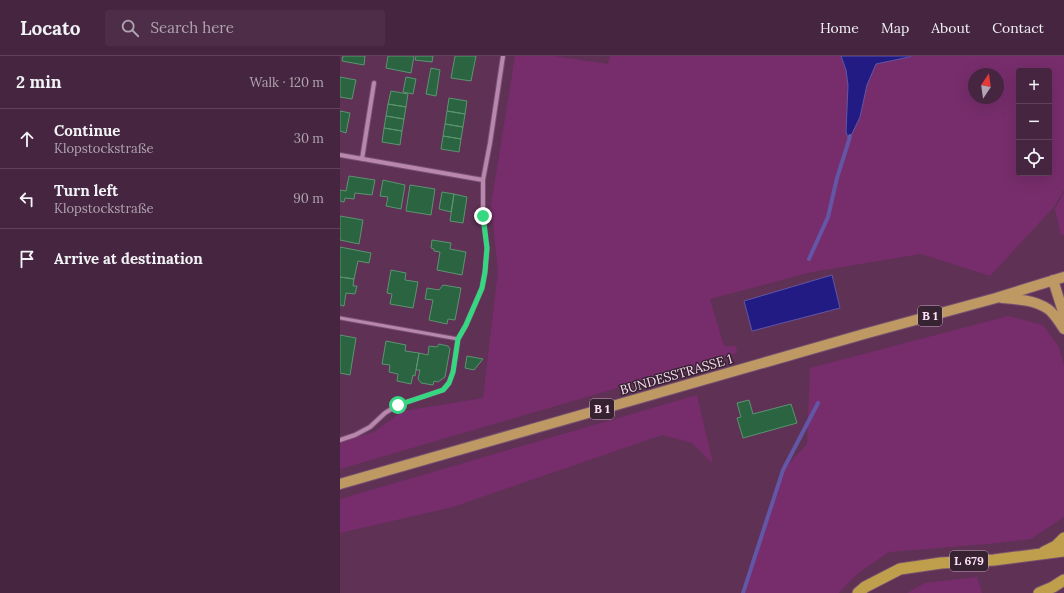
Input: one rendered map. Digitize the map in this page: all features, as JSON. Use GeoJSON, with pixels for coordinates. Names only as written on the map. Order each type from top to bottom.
{"type":"FeatureCollection","features":[{"type":"Feature","properties":{"kind":"highway","name":"L 679"},"geometry":{"type":"LineString","coordinates":[[1038,555],[1056,546],[1064,538]]}},
{"type":"Feature","properties":{"kind":"highway","name":"L 679"},"geometry":{"type":"LineString","coordinates":[[858,593],[865,587],[900,569],[941,563],[994,560],[1064,551]]}},
{"type":"Feature","properties":{"kind":"highway"},"geometry":{"type":"LineString","coordinates":[[1040,593],[1064,580]]}},
{"type":"Feature","properties":{"kind":"main road","name":"B 1"},"geometry":{"type":"LineString","coordinates":[[996,298],[1034,285],[1064,277]]}},
{"type":"Feature","properties":{"kind":"main road"},"geometry":{"type":"LineString","coordinates":[[1053,280],[1064,315]]}},
{"type":"Feature","properties":{"kind":"main road","name":"B 1"},"geometry":{"type":"LineString","coordinates":[[996,298],[1015,299],[1038,304],[1049,309],[1064,329]]}},
{"type":"Feature","properties":{"kind":"main road","name":"BUNDESSTRASSE 1"},"geometry":{"type":"LineString","coordinates":[[340,484],[864,334],[996,298]]}},
{"type":"Feature","properties":{"kind":"street"},"geometry":{"type":"LineString","coordinates":[[340,440],[370,427],[385,413],[398,405],[443,390],[449,383],[453,372],[458,339],[466,325],[482,288],[485,272],[487,248],[483,216],[484,180],[503,56]]}},
{"type":"Feature","properties":{"kind":"street"},"geometry":{"type":"LineString","coordinates":[[362,159],[374,83]]}},
{"type":"Feature","properties":{"kind":"street"},"geometry":{"type":"LineString","coordinates":[[340,155],[484,180]]}},
{"type":"Feature","properties":{"kind":"lane"},"geometry":{"type":"LineString","coordinates":[[340,318],[458,339]]}},
{"type":"Feature","properties":{"kind":"shaded area"},"geometry":{"type":"Polygon","coordinates":[[[515,56],[554,56],[608,64],[610,56],[1064,56],[1064,190],[1054,207],[990,276],[921,254],[812,272],[710,299],[724,346],[736,346],[737,353],[340,469],[340,442],[374,432],[403,411],[483,398],[498,271],[491,205],[515,56]]]}},
{"type":"Feature","properties":{"kind":"shaded area"},"geometry":{"type":"Polygon","coordinates":[[[841,56],[911,56],[876,64],[867,85],[860,117],[849,140],[846,132],[848,85],[846,70],[841,56]]]}},
{"type":"Feature","properties":{"kind":"shaded area"},"geometry":{"type":"Polygon","coordinates":[[[1064,192],[1064,234],[1061,235],[1055,209],[1064,192]]]}},
{"type":"Feature","properties":{"kind":"shaded area"},"geometry":{"type":"Polygon","coordinates":[[[832,275],[840,308],[752,331],[744,301],[832,275]]]}},
{"type":"Feature","properties":{"kind":"shaded area"},"geometry":{"type":"Polygon","coordinates":[[[1008,316],[1043,325],[1059,347],[1064,366],[1064,517],[1031,539],[889,552],[858,573],[839,593],[743,593],[783,470],[807,444],[810,368],[1008,316]]]}},
{"type":"Feature","properties":{"kind":"shaded area"},"geometry":{"type":"Polygon","coordinates":[[[697,395],[713,464],[692,443],[662,435],[453,507],[340,533],[340,499],[697,395]]]}},
{"type":"Feature","properties":{"kind":"shaded area"},"geometry":{"type":"Polygon","coordinates":[[[977,577],[982,593],[907,593],[925,583],[977,577]]]}},
{"type":"Feature","properties":{"kind":"building"},"geometry":{"type":"Polygon","coordinates":[[[343,56],[365,56],[364,65],[342,61],[343,56]]]}},
{"type":"Feature","properties":{"kind":"building"},"geometry":{"type":"Polygon","coordinates":[[[388,56],[414,56],[411,73],[386,68],[388,56]]]}},
{"type":"Feature","properties":{"kind":"building"},"geometry":{"type":"Polygon","coordinates":[[[416,56],[433,56],[432,62],[415,60],[416,56]]]}},
{"type":"Feature","properties":{"kind":"building"},"geometry":{"type":"Polygon","coordinates":[[[455,56],[476,56],[471,81],[451,78],[455,56]]]}},
{"type":"Feature","properties":{"kind":"building"},"geometry":{"type":"Polygon","coordinates":[[[431,68],[440,70],[436,96],[426,94],[431,68]]]}},
{"type":"Feature","properties":{"kind":"building"},"geometry":{"type":"Polygon","coordinates":[[[340,77],[356,80],[352,99],[340,97],[340,77]]]}},
{"type":"Feature","properties":{"kind":"building"},"geometry":{"type":"Polygon","coordinates":[[[406,77],[416,79],[413,94],[403,92],[406,77]]]}},
{"type":"Feature","properties":{"kind":"building"},"geometry":{"type":"Polygon","coordinates":[[[391,91],[408,94],[406,107],[388,104],[391,91]]]}},
{"type":"Feature","properties":{"kind":"building"},"geometry":{"type":"Polygon","coordinates":[[[449,98],[467,101],[465,114],[447,111],[449,98]]]}},
{"type":"Feature","properties":{"kind":"building"},"geometry":{"type":"Polygon","coordinates":[[[388,104],[406,107],[404,119],[386,116],[388,104]]]}},
{"type":"Feature","properties":{"kind":"building"},"geometry":{"type":"Polygon","coordinates":[[[340,111],[350,113],[346,133],[340,131],[340,111]]]}},
{"type":"Feature","properties":{"kind":"building"},"geometry":{"type":"Polygon","coordinates":[[[447,111],[465,114],[463,127],[445,124],[447,111]]]}},
{"type":"Feature","properties":{"kind":"building"},"geometry":{"type":"Polygon","coordinates":[[[386,116],[404,119],[402,131],[384,128],[386,116]]]}},
{"type":"Feature","properties":{"kind":"building"},"geometry":{"type":"Polygon","coordinates":[[[445,124],[463,127],[461,139],[443,136],[445,124]]]}},
{"type":"Feature","properties":{"kind":"building"},"geometry":{"type":"Polygon","coordinates":[[[384,128],[402,131],[400,145],[382,142],[384,128]]]}},
{"type":"Feature","properties":{"kind":"building"},"geometry":{"type":"Polygon","coordinates":[[[443,136],[461,139],[459,152],[441,149],[443,136]]]}},
{"type":"Feature","properties":{"kind":"building"},"geometry":{"type":"Polygon","coordinates":[[[349,176],[375,180],[372,195],[355,193],[354,199],[345,198],[344,202],[340,201],[340,190],[346,191],[349,176]]]}},
{"type":"Feature","properties":{"kind":"building"},"geometry":{"type":"Polygon","coordinates":[[[383,180],[405,185],[401,209],[386,206],[388,197],[380,196],[383,180]]]}},
{"type":"Feature","properties":{"kind":"building"},"geometry":{"type":"Polygon","coordinates":[[[410,185],[435,189],[431,215],[406,211],[410,185]]]}},
{"type":"Feature","properties":{"kind":"building"},"geometry":{"type":"Polygon","coordinates":[[[442,192],[454,194],[451,212],[439,209],[442,192]]]}},
{"type":"Feature","properties":{"kind":"building"},"geometry":{"type":"Polygon","coordinates":[[[454,194],[467,197],[463,223],[450,221],[454,194]]]}},
{"type":"Feature","properties":{"kind":"building"},"geometry":{"type":"Polygon","coordinates":[[[340,216],[363,220],[359,244],[340,240],[340,216]]]}},
{"type":"Feature","properties":{"kind":"building"},"geometry":{"type":"Polygon","coordinates":[[[432,240],[451,243],[450,249],[466,252],[462,275],[437,270],[440,252],[434,251],[434,249],[431,248],[432,240]]]}},
{"type":"Feature","properties":{"kind":"building"},"geometry":{"type":"Polygon","coordinates":[[[340,247],[371,253],[369,263],[358,261],[354,279],[340,277],[340,247]]]}},
{"type":"Feature","properties":{"kind":"building"},"geometry":{"type":"Polygon","coordinates":[[[391,270],[406,273],[405,280],[418,282],[413,308],[390,304],[392,294],[387,293],[391,270]]]}},
{"type":"Feature","properties":{"kind":"building"},"geometry":{"type":"Polygon","coordinates":[[[340,277],[354,279],[353,286],[357,286],[355,294],[346,293],[344,306],[340,305],[340,277]]]}},
{"type":"Feature","properties":{"kind":"building"},"geometry":{"type":"Polygon","coordinates":[[[443,285],[461,288],[455,320],[448,319],[447,324],[429,320],[433,300],[425,299],[427,288],[439,290],[443,285]]]}},
{"type":"Feature","properties":{"kind":"building"},"geometry":{"type":"Polygon","coordinates":[[[340,335],[356,338],[350,375],[340,373],[340,335]]]}},
{"type":"Feature","properties":{"kind":"building"},"geometry":{"type":"Polygon","coordinates":[[[386,341],[406,345],[405,351],[419,353],[415,376],[413,375],[411,384],[397,381],[398,374],[389,372],[390,365],[382,364],[386,341]]]}},
{"type":"Feature","properties":{"kind":"building"},"geometry":{"type":"Polygon","coordinates":[[[439,344],[448,346],[450,349],[445,377],[438,382],[434,381],[433,385],[421,383],[418,379],[420,370],[416,370],[419,353],[428,355],[429,346],[437,347],[439,344]]]}},
{"type":"Feature","properties":{"kind":"building"},"geometry":{"type":"Polygon","coordinates":[[[467,356],[483,359],[474,370],[465,368],[467,356]]]}},
{"type":"Feature","properties":{"kind":"building"},"geometry":{"type":"Polygon","coordinates":[[[749,400],[753,414],[791,404],[797,423],[743,438],[737,418],[741,417],[737,403],[749,400]]]}},
{"type":"Feature","properties":{"kind":"waterway"},"geometry":{"type":"LineString","coordinates":[[809,259],[828,217],[837,178],[850,136]]}},
{"type":"Feature","properties":{"kind":"waterway"},"geometry":{"type":"LineString","coordinates":[[743,593],[783,470],[818,403]]}},
{"type":"Feature","properties":{"kind":"route"},"geometry":{"type":"LineString","coordinates":[[398,405],[443,390],[449,383],[453,372],[458,339],[466,325],[482,288],[487,248],[483,216]]}}]}
